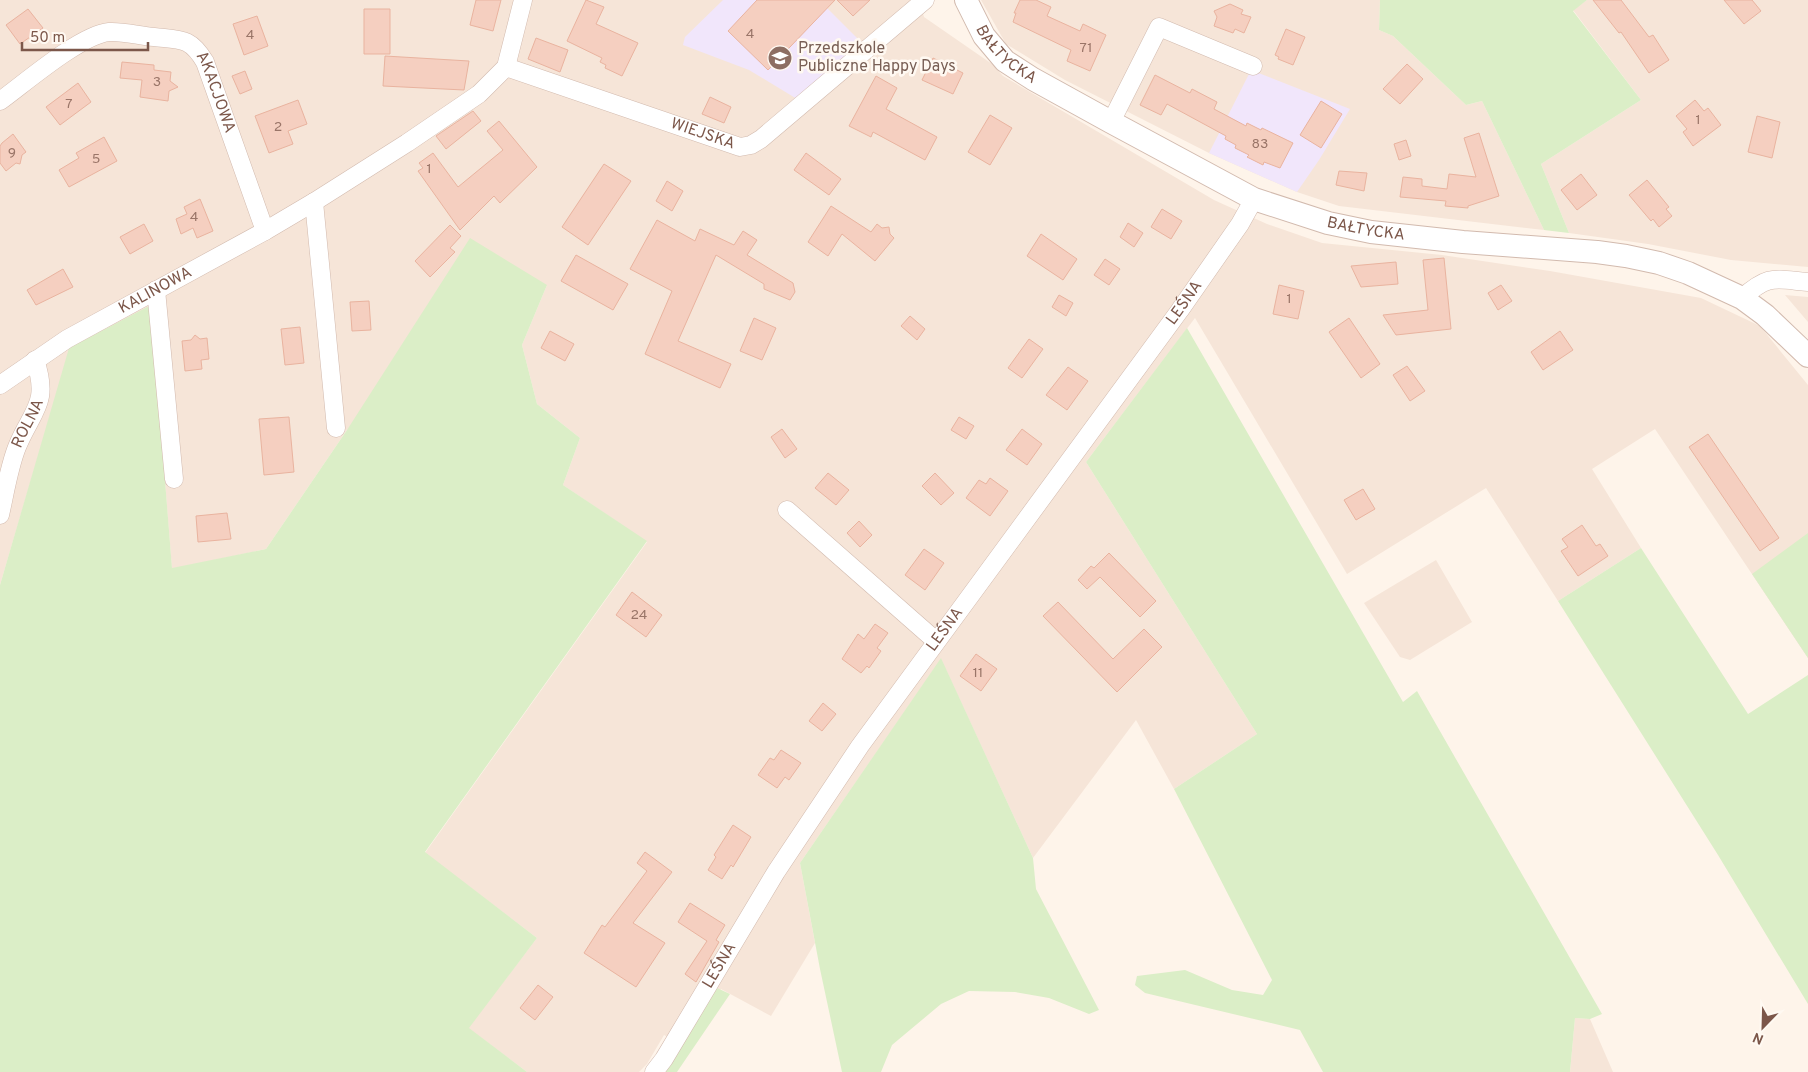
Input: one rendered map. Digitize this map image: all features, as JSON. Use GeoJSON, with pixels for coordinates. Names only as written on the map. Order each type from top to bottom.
{"type":"FeatureCollection","features":[{"type":"Feature","properties":{"kind":"street"},"geometry":{"type":"LineString","coordinates":[[506,67],[523,0]]}},
{"type":"Feature","properties":{"kind":"street","name":"WIEJSKA"},"geometry":{"type":"LineString","coordinates":[[506,67],[740,146],[751,145],[761,139],[924,0]]}},
{"type":"Feature","properties":{"kind":"street","name":"BAŁTYCKA"},"geometry":{"type":"LineString","coordinates":[[966,0],[984,36],[1006,60],[1033,79],[1254,199],[1328,223],[1370,232],[1626,256],[1659,263],[1688,273],[1742,298],[1765,315],[1808,356]]}},
{"type":"Feature","properties":{"kind":"street"},"geometry":{"type":"LineString","coordinates":[[1111,122],[1159,27],[1253,66]]}},
{"type":"Feature","properties":{"kind":"street","name":"AKACJOWA"},"geometry":{"type":"LineString","coordinates":[[0,101],[64,53],[90,37],[109,32],[185,41],[196,48],[205,62],[265,231]]}},
{"type":"Feature","properties":{"kind":"street","name":"KALINOWA"},"geometry":{"type":"LineString","coordinates":[[0,385],[67,339],[265,231],[314,202],[480,94],[506,67]]}},
{"type":"Feature","properties":{"kind":"street","name":"LEŚNA"},"geometry":{"type":"LineString","coordinates":[[654,1072],[664,1059],[793,846],[865,738],[1180,310],[1240,224],[1254,199]]}},
{"type":"Feature","properties":{"kind":"street"},"geometry":{"type":"LineString","coordinates":[[314,202],[336,428]]}},
{"type":"Feature","properties":{"kind":"street"},"geometry":{"type":"LineString","coordinates":[[1742,298],[1756,285],[1771,279],[1808,282]]}},
{"type":"Feature","properties":{"kind":"street"},"geometry":{"type":"LineString","coordinates":[[156,290],[174,479]]}},
{"type":"Feature","properties":{"kind":"street","name":"ROLNA"},"geometry":{"type":"LineString","coordinates":[[0,515],[16,448],[35,414],[41,396],[41,377],[35,360]]}},
{"type":"Feature","properties":{"kind":"street"},"geometry":{"type":"LineString","coordinates":[[786,510],[936,640]]}},
{"type":"Feature","properties":{"kind":"shaded area"},"geometry":{"type":"Polygon","coordinates":[[[0,0],[919,0],[924,17],[992,64],[1003,76],[1214,200],[1267,224],[1322,243],[1442,255],[1550,271],[1701,298],[1760,326],[1808,385],[1808,658],[1655,429],[1592,469],[1641,548],[1558,601],[1486,488],[1347,574],[1195,318],[1086,462],[1257,734],[1174,789],[1136,720],[1033,858],[941,659],[800,863],[815,943],[771,1016],[721,989],[686,1047],[664,1035],[647,1064],[639,1072],[527,1072],[468,1028],[537,938],[425,853],[647,542],[563,485],[580,438],[537,404],[522,345],[547,285],[347,430],[266,549],[172,569],[151,306],[70,348],[0,585],[0,0]]]}},
{"type":"Feature","properties":{"kind":"shaded area","name":"Przedszkole Publiczne Happy Days"},"geometry":{"type":"Polygon","coordinates":[[[723,0],[819,0],[861,42],[797,99],[749,70],[683,45],[685,37],[723,0]]]}},
{"type":"Feature","properties":{"kind":"shaded area"},"geometry":{"type":"Polygon","coordinates":[[[981,0],[1380,0],[1379,30],[1393,36],[1466,105],[1482,101],[1544,230],[1339,206],[1297,192],[1209,153],[1065,80],[1006,44],[981,0]]]}},
{"type":"Feature","properties":{"kind":"shaded area"},"geometry":{"type":"Polygon","coordinates":[[[1587,0],[1808,0],[1808,267],[1731,260],[1648,244],[1569,233],[1541,164],[1641,100],[1573,10],[1587,0]]]}},
{"type":"Feature","properties":{"kind":"shaded area"},"geometry":{"type":"Polygon","coordinates":[[[1251,70],[1350,109],[1297,192],[1209,153],[1251,70]]]}},
{"type":"Feature","properties":{"kind":"shaded area"},"geometry":{"type":"Polygon","coordinates":[[[1785,295],[1808,297],[1808,322],[1785,295]]]}},
{"type":"Feature","properties":{"kind":"shaded area"},"geometry":{"type":"Polygon","coordinates":[[[1436,560],[1472,622],[1410,660],[1400,657],[1364,603],[1436,560]]]}},
{"type":"Feature","properties":{"kind":"shaded area"},"geometry":{"type":"Polygon","coordinates":[[[1575,1018],[1590,1019],[1613,1072],[1570,1072],[1575,1018]]]}},
{"type":"Feature","properties":{"kind":"green space"},"geometry":{"type":"Polygon","coordinates":[[[1380,0],[1587,0],[1573,11],[1641,100],[1541,164],[1569,233],[1544,230],[1482,101],[1466,105],[1393,36],[1379,30],[1380,0]]]}},
{"type":"Feature","properties":{"kind":"green space"},"geometry":{"type":"Polygon","coordinates":[[[470,238],[547,285],[522,345],[537,404],[580,438],[563,485],[647,541],[425,852],[537,938],[469,1028],[527,1072],[0,1072],[0,585],[69,348],[151,305],[172,568],[266,549],[347,430],[470,238]]]}},
{"type":"Feature","properties":{"kind":"green space"},"geometry":{"type":"Polygon","coordinates":[[[1187,328],[1403,702],[1417,691],[1602,1014],[1590,1019],[1575,1018],[1570,1072],[1323,1072],[1300,1030],[1145,993],[1135,985],[1137,976],[1185,970],[1232,990],[1263,995],[1272,980],[1174,789],[1257,734],[1086,462],[1187,328]]]}},
{"type":"Feature","properties":{"kind":"green space"},"geometry":{"type":"Polygon","coordinates":[[[1808,533],[1808,658],[1752,574],[1808,533]]]}},
{"type":"Feature","properties":{"kind":"green space"},"geometry":{"type":"Polygon","coordinates":[[[1641,548],[1748,714],[1808,675],[1808,1004],[1718,855],[1558,601],[1641,548]]]}},
{"type":"Feature","properties":{"kind":"green space"},"geometry":{"type":"Polygon","coordinates":[[[941,658],[1033,858],[1036,889],[1099,1010],[1089,1014],[1049,998],[1015,992],[969,991],[941,1004],[892,1045],[881,1072],[842,1072],[800,863],[941,658]]]}},
{"type":"Feature","properties":{"kind":"green space"},"geometry":{"type":"Polygon","coordinates":[[[717,988],[730,994],[677,1072],[664,1072],[717,988]]]}},
{"type":"Feature","properties":{"kind":"building"},"geometry":{"type":"Polygon","coordinates":[[[476,0],[501,0],[493,31],[470,25],[476,0]]]}},
{"type":"Feature","properties":{"kind":"building"},"geometry":{"type":"Polygon","coordinates":[[[586,0],[604,7],[596,24],[638,43],[622,76],[605,68],[606,65],[600,62],[602,58],[567,41],[586,0]]]}},
{"type":"Feature","properties":{"kind":"building"},"geometry":{"type":"Polygon","coordinates":[[[757,0],[835,0],[768,70],[728,31],[757,0]]]}},
{"type":"Feature","properties":{"kind":"building"},"geometry":{"type":"Polygon","coordinates":[[[837,0],[870,0],[853,16],[837,0]]]}},
{"type":"Feature","properties":{"kind":"building"},"geometry":{"type":"Polygon","coordinates":[[[1020,0],[1036,0],[1051,7],[1047,16],[1080,31],[1083,24],[1106,35],[1090,71],[1067,61],[1071,50],[1013,22],[1016,13],[1014,13],[1020,0]]]}},
{"type":"Feature","properties":{"kind":"building"},"geometry":{"type":"Polygon","coordinates":[[[1593,0],[1621,0],[1649,37],[1653,35],[1669,60],[1649,73],[1621,32],[1619,33],[1593,0]]]}},
{"type":"Feature","properties":{"kind":"building"},"geometry":{"type":"Polygon","coordinates":[[[1724,0],[1752,0],[1761,11],[1744,24],[1724,0]]]}},
{"type":"Feature","properties":{"kind":"building"},"geometry":{"type":"Polygon","coordinates":[[[1230,4],[1243,10],[1241,14],[1251,17],[1244,33],[1235,29],[1233,33],[1214,26],[1217,17],[1214,11],[1230,4]]]}},
{"type":"Feature","properties":{"kind":"building"},"geometry":{"type":"Polygon","coordinates":[[[28,9],[43,28],[20,44],[6,25],[28,9]]]}},
{"type":"Feature","properties":{"kind":"building"},"geometry":{"type":"Polygon","coordinates":[[[364,9],[390,9],[390,54],[364,54],[364,9]]]}},
{"type":"Feature","properties":{"kind":"building"},"geometry":{"type":"Polygon","coordinates":[[[257,16],[268,46],[244,55],[233,24],[257,16]]]}},
{"type":"Feature","properties":{"kind":"building"},"geometry":{"type":"Polygon","coordinates":[[[1286,29],[1305,37],[1293,65],[1278,59],[1279,57],[1275,55],[1286,29]]]}},
{"type":"Feature","properties":{"kind":"building"},"geometry":{"type":"Polygon","coordinates":[[[536,38],[568,50],[560,72],[528,59],[536,38]]]}},
{"type":"Feature","properties":{"kind":"building"},"geometry":{"type":"Polygon","coordinates":[[[385,56],[469,61],[464,90],[383,86],[385,56]]]}},
{"type":"Feature","properties":{"kind":"building"},"geometry":{"type":"Polygon","coordinates":[[[933,58],[963,73],[953,94],[922,80],[933,58]]]}},
{"type":"Feature","properties":{"kind":"building"},"geometry":{"type":"Polygon","coordinates":[[[122,62],[154,65],[154,70],[171,72],[170,81],[178,87],[169,91],[168,101],[140,97],[142,80],[120,78],[122,62]]]}},
{"type":"Feature","properties":{"kind":"building"},"geometry":{"type":"Polygon","coordinates":[[[1407,64],[1423,79],[1400,104],[1383,89],[1407,64]]]}},
{"type":"Feature","properties":{"kind":"building"},"geometry":{"type":"Polygon","coordinates":[[[245,71],[252,89],[240,94],[232,76],[245,71]]]}},
{"type":"Feature","properties":{"kind":"building"},"geometry":{"type":"Polygon","coordinates":[[[1155,75],[1190,93],[1192,89],[1217,102],[1214,109],[1246,126],[1247,123],[1261,130],[1262,128],[1293,143],[1280,168],[1264,162],[1263,165],[1247,157],[1249,155],[1235,148],[1236,145],[1225,139],[1226,136],[1167,104],[1161,115],[1140,105],[1155,75]]]}},
{"type":"Feature","properties":{"kind":"building"},"geometry":{"type":"Polygon","coordinates":[[[876,76],[897,88],[886,109],[937,137],[925,160],[873,132],[871,137],[849,126],[876,76]]]}},
{"type":"Feature","properties":{"kind":"building"},"geometry":{"type":"Polygon","coordinates":[[[78,83],[91,102],[60,125],[46,107],[78,83]]]}},
{"type":"Feature","properties":{"kind":"building"},"geometry":{"type":"Polygon","coordinates":[[[710,97],[731,107],[724,123],[702,114],[710,97]]]}},
{"type":"Feature","properties":{"kind":"building"},"geometry":{"type":"Polygon","coordinates":[[[298,100],[307,124],[288,131],[293,144],[269,153],[255,116],[298,100]]]}},
{"type":"Feature","properties":{"kind":"building"},"geometry":{"type":"Polygon","coordinates":[[[1695,100],[1704,111],[1708,108],[1721,125],[1693,146],[1683,132],[1687,129],[1676,116],[1695,100]]]}},
{"type":"Feature","properties":{"kind":"building"},"geometry":{"type":"Polygon","coordinates":[[[1321,101],[1342,114],[1321,148],[1300,135],[1321,101]]]}},
{"type":"Feature","properties":{"kind":"building"},"geometry":{"type":"Polygon","coordinates":[[[473,111],[481,121],[446,149],[436,136],[473,111]]]}},
{"type":"Feature","properties":{"kind":"building"},"geometry":{"type":"Polygon","coordinates":[[[990,115],[1012,128],[990,165],[968,152],[990,115]]]}},
{"type":"Feature","properties":{"kind":"building"},"geometry":{"type":"Polygon","coordinates":[[[1757,116],[1780,122],[1772,158],[1748,152],[1757,116]]]}},
{"type":"Feature","properties":{"kind":"building"},"geometry":{"type":"Polygon","coordinates":[[[499,121],[537,167],[500,203],[494,196],[460,230],[418,171],[423,168],[419,163],[433,153],[458,187],[503,150],[487,131],[499,121]]]}},
{"type":"Feature","properties":{"kind":"building"},"geometry":{"type":"Polygon","coordinates":[[[1479,133],[1499,196],[1468,206],[1468,208],[1445,206],[1446,201],[1400,197],[1403,177],[1422,179],[1422,186],[1447,189],[1449,174],[1476,177],[1464,138],[1479,133]]]}},
{"type":"Feature","properties":{"kind":"building"},"geometry":{"type":"Polygon","coordinates":[[[13,134],[26,152],[22,155],[20,164],[16,163],[6,171],[0,163],[0,146],[13,134]]]}},
{"type":"Feature","properties":{"kind":"building"},"geometry":{"type":"Polygon","coordinates":[[[104,137],[117,161],[69,187],[59,170],[79,158],[76,153],[104,137]]]}},
{"type":"Feature","properties":{"kind":"building"},"geometry":{"type":"Polygon","coordinates":[[[1406,140],[1411,156],[1399,160],[1394,144],[1406,140]]]}},
{"type":"Feature","properties":{"kind":"building"},"geometry":{"type":"Polygon","coordinates":[[[806,153],[841,179],[829,195],[794,170],[806,153]]]}},
{"type":"Feature","properties":{"kind":"building"},"geometry":{"type":"Polygon","coordinates":[[[604,164],[631,181],[588,245],[562,227],[604,164]]]}},
{"type":"Feature","properties":{"kind":"building"},"geometry":{"type":"Polygon","coordinates":[[[1339,171],[1367,173],[1364,191],[1336,185],[1339,171]]]}},
{"type":"Feature","properties":{"kind":"building"},"geometry":{"type":"Polygon","coordinates":[[[1581,174],[1597,195],[1577,210],[1561,190],[1581,174]]]}},
{"type":"Feature","properties":{"kind":"building"},"geometry":{"type":"Polygon","coordinates":[[[1647,180],[1669,207],[1666,209],[1672,216],[1659,227],[1653,219],[1651,221],[1629,195],[1647,180]]]}},
{"type":"Feature","properties":{"kind":"building"},"geometry":{"type":"Polygon","coordinates":[[[667,181],[683,191],[672,211],[656,201],[667,181]]]}},
{"type":"Feature","properties":{"kind":"building"},"geometry":{"type":"Polygon","coordinates":[[[200,199],[213,231],[197,238],[193,228],[181,234],[176,219],[187,214],[184,207],[200,199]]]}},
{"type":"Feature","properties":{"kind":"building"},"geometry":{"type":"Polygon","coordinates":[[[831,206],[871,232],[877,224],[882,228],[889,227],[890,234],[894,238],[875,261],[842,234],[828,256],[808,242],[831,206]]]}},
{"type":"Feature","properties":{"kind":"building"},"geometry":{"type":"Polygon","coordinates":[[[1162,209],[1182,221],[1171,239],[1151,227],[1162,209]]]}},
{"type":"Feature","properties":{"kind":"building"},"geometry":{"type":"Polygon","coordinates":[[[657,220],[695,241],[700,229],[734,245],[743,231],[757,240],[747,255],[793,283],[795,292],[790,300],[764,289],[764,284],[716,255],[678,341],[731,364],[720,388],[645,354],[672,291],[630,269],[657,220]]]}},
{"type":"Feature","properties":{"kind":"building"},"geometry":{"type":"Polygon","coordinates":[[[1128,223],[1143,233],[1134,247],[1120,237],[1128,223]]]}},
{"type":"Feature","properties":{"kind":"building"},"geometry":{"type":"Polygon","coordinates":[[[144,224],[153,241],[130,254],[120,237],[144,224]]]}},
{"type":"Feature","properties":{"kind":"building"},"geometry":{"type":"Polygon","coordinates":[[[450,225],[461,236],[450,248],[455,252],[430,277],[415,261],[450,225]]]}},
{"type":"Feature","properties":{"kind":"building"},"geometry":{"type":"Polygon","coordinates":[[[1041,234],[1077,259],[1063,280],[1027,256],[1041,234]]]}},
{"type":"Feature","properties":{"kind":"building"},"geometry":{"type":"Polygon","coordinates":[[[576,255],[628,284],[613,310],[561,281],[576,255]]]}},
{"type":"Feature","properties":{"kind":"building"},"geometry":{"type":"Polygon","coordinates":[[[1444,258],[1451,329],[1396,335],[1383,315],[1428,310],[1423,260],[1444,258]]]}},
{"type":"Feature","properties":{"kind":"building"},"geometry":{"type":"Polygon","coordinates":[[[1105,259],[1120,269],[1109,285],[1094,275],[1105,259]]]}},
{"type":"Feature","properties":{"kind":"building"},"geometry":{"type":"Polygon","coordinates":[[[1396,262],[1398,284],[1361,287],[1351,266],[1396,262]]]}},
{"type":"Feature","properties":{"kind":"building"},"geometry":{"type":"Polygon","coordinates":[[[63,269],[73,287],[36,305],[27,290],[63,269]]]}},
{"type":"Feature","properties":{"kind":"building"},"geometry":{"type":"Polygon","coordinates":[[[1279,285],[1304,291],[1298,319],[1273,314],[1279,285]]]}},
{"type":"Feature","properties":{"kind":"building"},"geometry":{"type":"Polygon","coordinates":[[[1501,285],[1512,301],[1498,310],[1488,293],[1501,285]]]}},
{"type":"Feature","properties":{"kind":"building"},"geometry":{"type":"Polygon","coordinates":[[[1059,295],[1073,303],[1066,316],[1052,307],[1059,295]]]}},
{"type":"Feature","properties":{"kind":"building"},"geometry":{"type":"Polygon","coordinates":[[[369,301],[371,330],[352,331],[350,302],[369,301]]]}},
{"type":"Feature","properties":{"kind":"building"},"geometry":{"type":"Polygon","coordinates":[[[910,316],[925,329],[917,340],[901,326],[910,316]]]}},
{"type":"Feature","properties":{"kind":"building"},"geometry":{"type":"Polygon","coordinates":[[[754,318],[776,328],[762,360],[740,351],[754,318]]]}},
{"type":"Feature","properties":{"kind":"building"},"geometry":{"type":"Polygon","coordinates":[[[1349,318],[1380,364],[1361,378],[1329,332],[1349,318]]]}},
{"type":"Feature","properties":{"kind":"building"},"geometry":{"type":"Polygon","coordinates":[[[300,327],[304,363],[285,365],[281,329],[300,327]]]}},
{"type":"Feature","properties":{"kind":"building"},"geometry":{"type":"Polygon","coordinates":[[[550,331],[574,344],[565,361],[541,348],[550,331]]]}},
{"type":"Feature","properties":{"kind":"building"},"geometry":{"type":"Polygon","coordinates":[[[1560,331],[1573,350],[1543,370],[1531,352],[1560,331]]]}},
{"type":"Feature","properties":{"kind":"building"},"geometry":{"type":"Polygon","coordinates":[[[195,335],[200,339],[207,338],[209,359],[201,360],[202,369],[185,371],[182,341],[191,340],[195,335]]]}},
{"type":"Feature","properties":{"kind":"building"},"geometry":{"type":"Polygon","coordinates":[[[1029,339],[1043,349],[1022,378],[1008,368],[1029,339]]]}},
{"type":"Feature","properties":{"kind":"building"},"geometry":{"type":"Polygon","coordinates":[[[1407,366],[1425,391],[1410,401],[1393,375],[1407,366]]]}},
{"type":"Feature","properties":{"kind":"building"},"geometry":{"type":"Polygon","coordinates":[[[1068,367],[1088,381],[1067,410],[1046,395],[1068,367]]]}},
{"type":"Feature","properties":{"kind":"building"},"geometry":{"type":"Polygon","coordinates":[[[289,417],[294,472],[264,475],[259,419],[289,417]]]}},
{"type":"Feature","properties":{"kind":"building"},"geometry":{"type":"Polygon","coordinates":[[[959,417],[974,426],[966,439],[951,430],[959,417]]]}},
{"type":"Feature","properties":{"kind":"building"},"geometry":{"type":"Polygon","coordinates":[[[782,429],[797,449],[785,458],[771,437],[782,429]]]}},
{"type":"Feature","properties":{"kind":"building"},"geometry":{"type":"Polygon","coordinates":[[[1022,429],[1042,444],[1027,465],[1006,450],[1022,429]]]}},
{"type":"Feature","properties":{"kind":"building"},"geometry":{"type":"Polygon","coordinates":[[[1708,434],[1779,538],[1760,551],[1689,447],[1708,434]]]}},
{"type":"Feature","properties":{"kind":"building"},"geometry":{"type":"Polygon","coordinates":[[[828,473],[849,490],[836,505],[815,488],[828,473]]]}},
{"type":"Feature","properties":{"kind":"building"},"geometry":{"type":"Polygon","coordinates":[[[935,473],[954,493],[941,505],[922,486],[935,473]]]}},
{"type":"Feature","properties":{"kind":"building"},"geometry":{"type":"Polygon","coordinates":[[[990,478],[1008,491],[990,516],[966,498],[979,480],[986,484],[990,478]]]}},
{"type":"Feature","properties":{"kind":"building"},"geometry":{"type":"Polygon","coordinates":[[[1363,489],[1375,509],[1356,520],[1344,500],[1363,489]]]}},
{"type":"Feature","properties":{"kind":"building"},"geometry":{"type":"Polygon","coordinates":[[[227,513],[231,539],[198,542],[196,516],[227,513]]]}},
{"type":"Feature","properties":{"kind":"building"},"geometry":{"type":"Polygon","coordinates":[[[859,521],[872,535],[860,547],[847,533],[859,521]]]}},
{"type":"Feature","properties":{"kind":"building"},"geometry":{"type":"Polygon","coordinates":[[[1582,525],[1596,546],[1600,544],[1608,556],[1578,576],[1561,551],[1568,547],[1562,539],[1582,525]]]}},
{"type":"Feature","properties":{"kind":"building"},"geometry":{"type":"Polygon","coordinates":[[[924,549],[944,563],[925,590],[905,575],[924,549]]]}},
{"type":"Feature","properties":{"kind":"building"},"geometry":{"type":"Polygon","coordinates":[[[1109,553],[1156,601],[1140,617],[1100,577],[1087,589],[1078,580],[1091,566],[1094,568],[1109,553]]]}},
{"type":"Feature","properties":{"kind":"building"},"geometry":{"type":"Polygon","coordinates":[[[632,592],[662,615],[646,637],[616,615],[632,592]]]}},
{"type":"Feature","properties":{"kind":"building"},"geometry":{"type":"Polygon","coordinates":[[[1058,602],[1113,659],[1144,629],[1162,647],[1117,692],[1043,616],[1058,602]]]}},
{"type":"Feature","properties":{"kind":"building"},"geometry":{"type":"Polygon","coordinates":[[[875,624],[888,633],[877,648],[881,651],[869,668],[867,666],[861,673],[842,659],[858,634],[864,639],[875,624]]]}},
{"type":"Feature","properties":{"kind":"building"},"geometry":{"type":"Polygon","coordinates":[[[976,654],[997,669],[981,691],[960,676],[976,654]]]}},
{"type":"Feature","properties":{"kind":"building"},"geometry":{"type":"Polygon","coordinates":[[[823,703],[836,714],[822,731],[809,721],[823,703]]]}},
{"type":"Feature","properties":{"kind":"building"},"geometry":{"type":"Polygon","coordinates":[[[781,750],[801,763],[789,780],[785,777],[777,788],[758,775],[770,758],[774,760],[781,750]]]}},
{"type":"Feature","properties":{"kind":"building"},"geometry":{"type":"Polygon","coordinates":[[[733,825],[751,837],[733,867],[731,865],[722,879],[708,870],[716,857],[714,855],[733,825]]]}},
{"type":"Feature","properties":{"kind":"building"},"geometry":{"type":"Polygon","coordinates":[[[645,852],[672,872],[633,923],[665,943],[636,987],[584,953],[602,925],[605,927],[647,871],[637,863],[645,852]]]}},
{"type":"Feature","properties":{"kind":"building"},"geometry":{"type":"Polygon","coordinates":[[[690,903],[725,925],[716,940],[719,942],[696,982],[685,974],[707,941],[678,922],[690,903]]]}},
{"type":"Feature","properties":{"kind":"building"},"geometry":{"type":"Polygon","coordinates":[[[538,985],[553,997],[535,1020],[520,1008],[538,985]]]}},
{"type":"Feature","properties":{"kind":"place","name":"Przedszkole Publiczne Happy Days"},"geometry":{"type":"Point","coordinates":[780,58]}}]}
